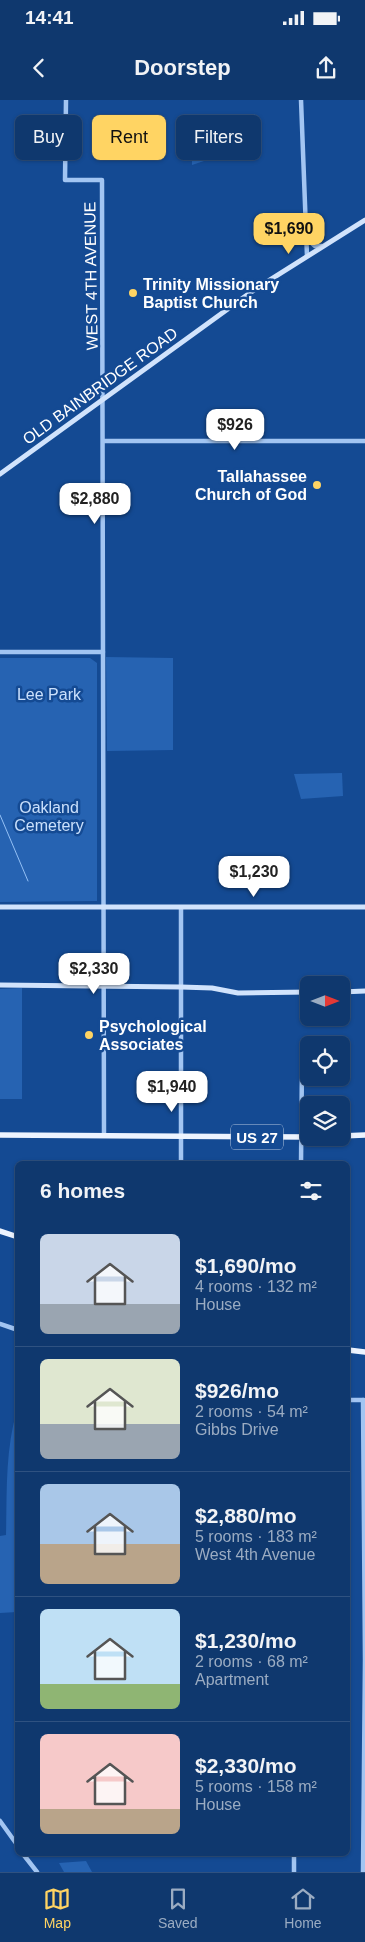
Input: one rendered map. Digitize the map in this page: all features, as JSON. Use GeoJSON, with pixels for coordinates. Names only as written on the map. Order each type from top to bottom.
{"type":"FeatureCollection","features":[{"type":"Feature","properties":{"kind":"main road","name":"OLD BAINBRIDGE ROAD"},"geometry":{"type":"LineString","coordinates":[[0,474],[254,290],[365,220]]}},
{"type":"Feature","properties":{"kind":"main road"},"geometry":{"type":"LineString","coordinates":[[0,907],[365,908]]}},
{"type":"Feature","properties":{"kind":"main road"},"geometry":{"type":"LineString","coordinates":[[0,985],[212,988],[238,993],[300,992]]}},
{"type":"Feature","properties":{"kind":"main road"},"geometry":{"type":"LineString","coordinates":[[350,992],[365,991]]}},
{"type":"Feature","properties":{"kind":"main road","name":"US 27"},"geometry":{"type":"LineString","coordinates":[[0,1135],[300,1137]]}},
{"type":"Feature","properties":{"kind":"main road"},"geometry":{"type":"LineString","coordinates":[[350,1136],[365,1135]]}},
{"type":"Feature","properties":{"kind":"main road"},"geometry":{"type":"LineString","coordinates":[[0,1231],[15,1236]]}},
{"type":"Feature","properties":{"kind":"main road"},"geometry":{"type":"LineString","coordinates":[[350,1350],[364,1352]]}},
{"type":"Feature","properties":{"kind":"street","name":"WEST 4TH AVENUE"},"geometry":{"type":"LineString","coordinates":[[66,100],[65,180],[102,180],[104,397],[104,1135]]}},
{"type":"Feature","properties":{"kind":"street"},"geometry":{"type":"LineString","coordinates":[[301,100],[307,256]]}},
{"type":"Feature","properties":{"kind":"street"},"geometry":{"type":"LineString","coordinates":[[306,239],[315,246],[322,246]]}},
{"type":"Feature","properties":{"kind":"street"},"geometry":{"type":"LineString","coordinates":[[104,441],[365,441]]}},
{"type":"Feature","properties":{"kind":"street"},"geometry":{"type":"LineString","coordinates":[[0,652],[103,652]]}},
{"type":"Feature","properties":{"kind":"street"},"geometry":{"type":"LineString","coordinates":[[181,908],[181,1161]]}},
{"type":"Feature","properties":{"kind":"street"},"geometry":{"type":"LineString","coordinates":[[301,1146],[301,1161]]}},
{"type":"Feature","properties":{"kind":"street"},"geometry":{"type":"LineString","coordinates":[[0,1324],[15,1329]]}},
{"type":"Feature","properties":{"kind":"street"},"geometry":{"type":"LineString","coordinates":[[350,1400],[364,1400],[363,1872]]}},
{"type":"Feature","properties":{"kind":"street"},"geometry":{"type":"LineString","coordinates":[[0,1821],[15,1842]]}},
{"type":"Feature","properties":{"kind":"street"},"geometry":{"type":"LineString","coordinates":[[25,1856],[37,1872]]}},
{"type":"Feature","properties":{"kind":"street"},"geometry":{"type":"LineString","coordinates":[[294,1856],[294,1872]]}},
{"type":"Feature","properties":{"kind":"green space"},"geometry":{"type":"Polygon","coordinates":[[[192,160],[207,160],[192,165],[192,160]]]}},
{"type":"Feature","properties":{"kind":"green space"},"geometry":{"type":"Polygon","coordinates":[[[106,657],[173,658],[173,750],[107,751],[106,657]]]}},
{"type":"Feature","properties":{"kind":"green space","name":"Oakland Cemetery"},"geometry":{"type":"Polygon","coordinates":[[[0,658],[90,658],[97,663],[97,901],[0,902],[0,658]]]}},
{"type":"Feature","properties":{"kind":"green space"},"geometry":{"type":"Polygon","coordinates":[[[342,773],[343,796],[301,799],[294,774],[342,773]]]}},
{"type":"Feature","properties":{"kind":"green space"},"geometry":{"type":"Polygon","coordinates":[[[22,988],[22,1099],[0,1099],[0,989],[22,988]]]}},
{"type":"Feature","properties":{"kind":"green space"},"geometry":{"type":"Polygon","coordinates":[[[15,1418],[15,1612],[0,1613],[0,1536],[6,1535],[9,1456],[15,1418]]]}},
{"type":"Feature","properties":{"kind":"green space"},"geometry":{"type":"Polygon","coordinates":[[[86,1861],[92,1872],[64,1872],[59,1863],[86,1861]]]}},
{"type":"Feature","properties":{"kind":"waterway"},"geometry":{"type":"LineString","coordinates":[[0,815],[28,881]]}},
{"type":"Feature","properties":{"kind":"place","name":"Trinity Missionary Baptist Church"},"geometry":{"type":"Point","coordinates":[133,293]}},
{"type":"Feature","properties":{"kind":"place","name":"Tallahassee Church of God"},"geometry":{"type":"Point","coordinates":[317,485]}},
{"type":"Feature","properties":{"kind":"place","name":"Psychological Associates"},"geometry":{"type":"Point","coordinates":[89,1035]}},
{"type":"Feature","properties":{"kind":"park label","name":"Lee Park"},"geometry":{"type":"Point","coordinates":[49,694]}}]}
